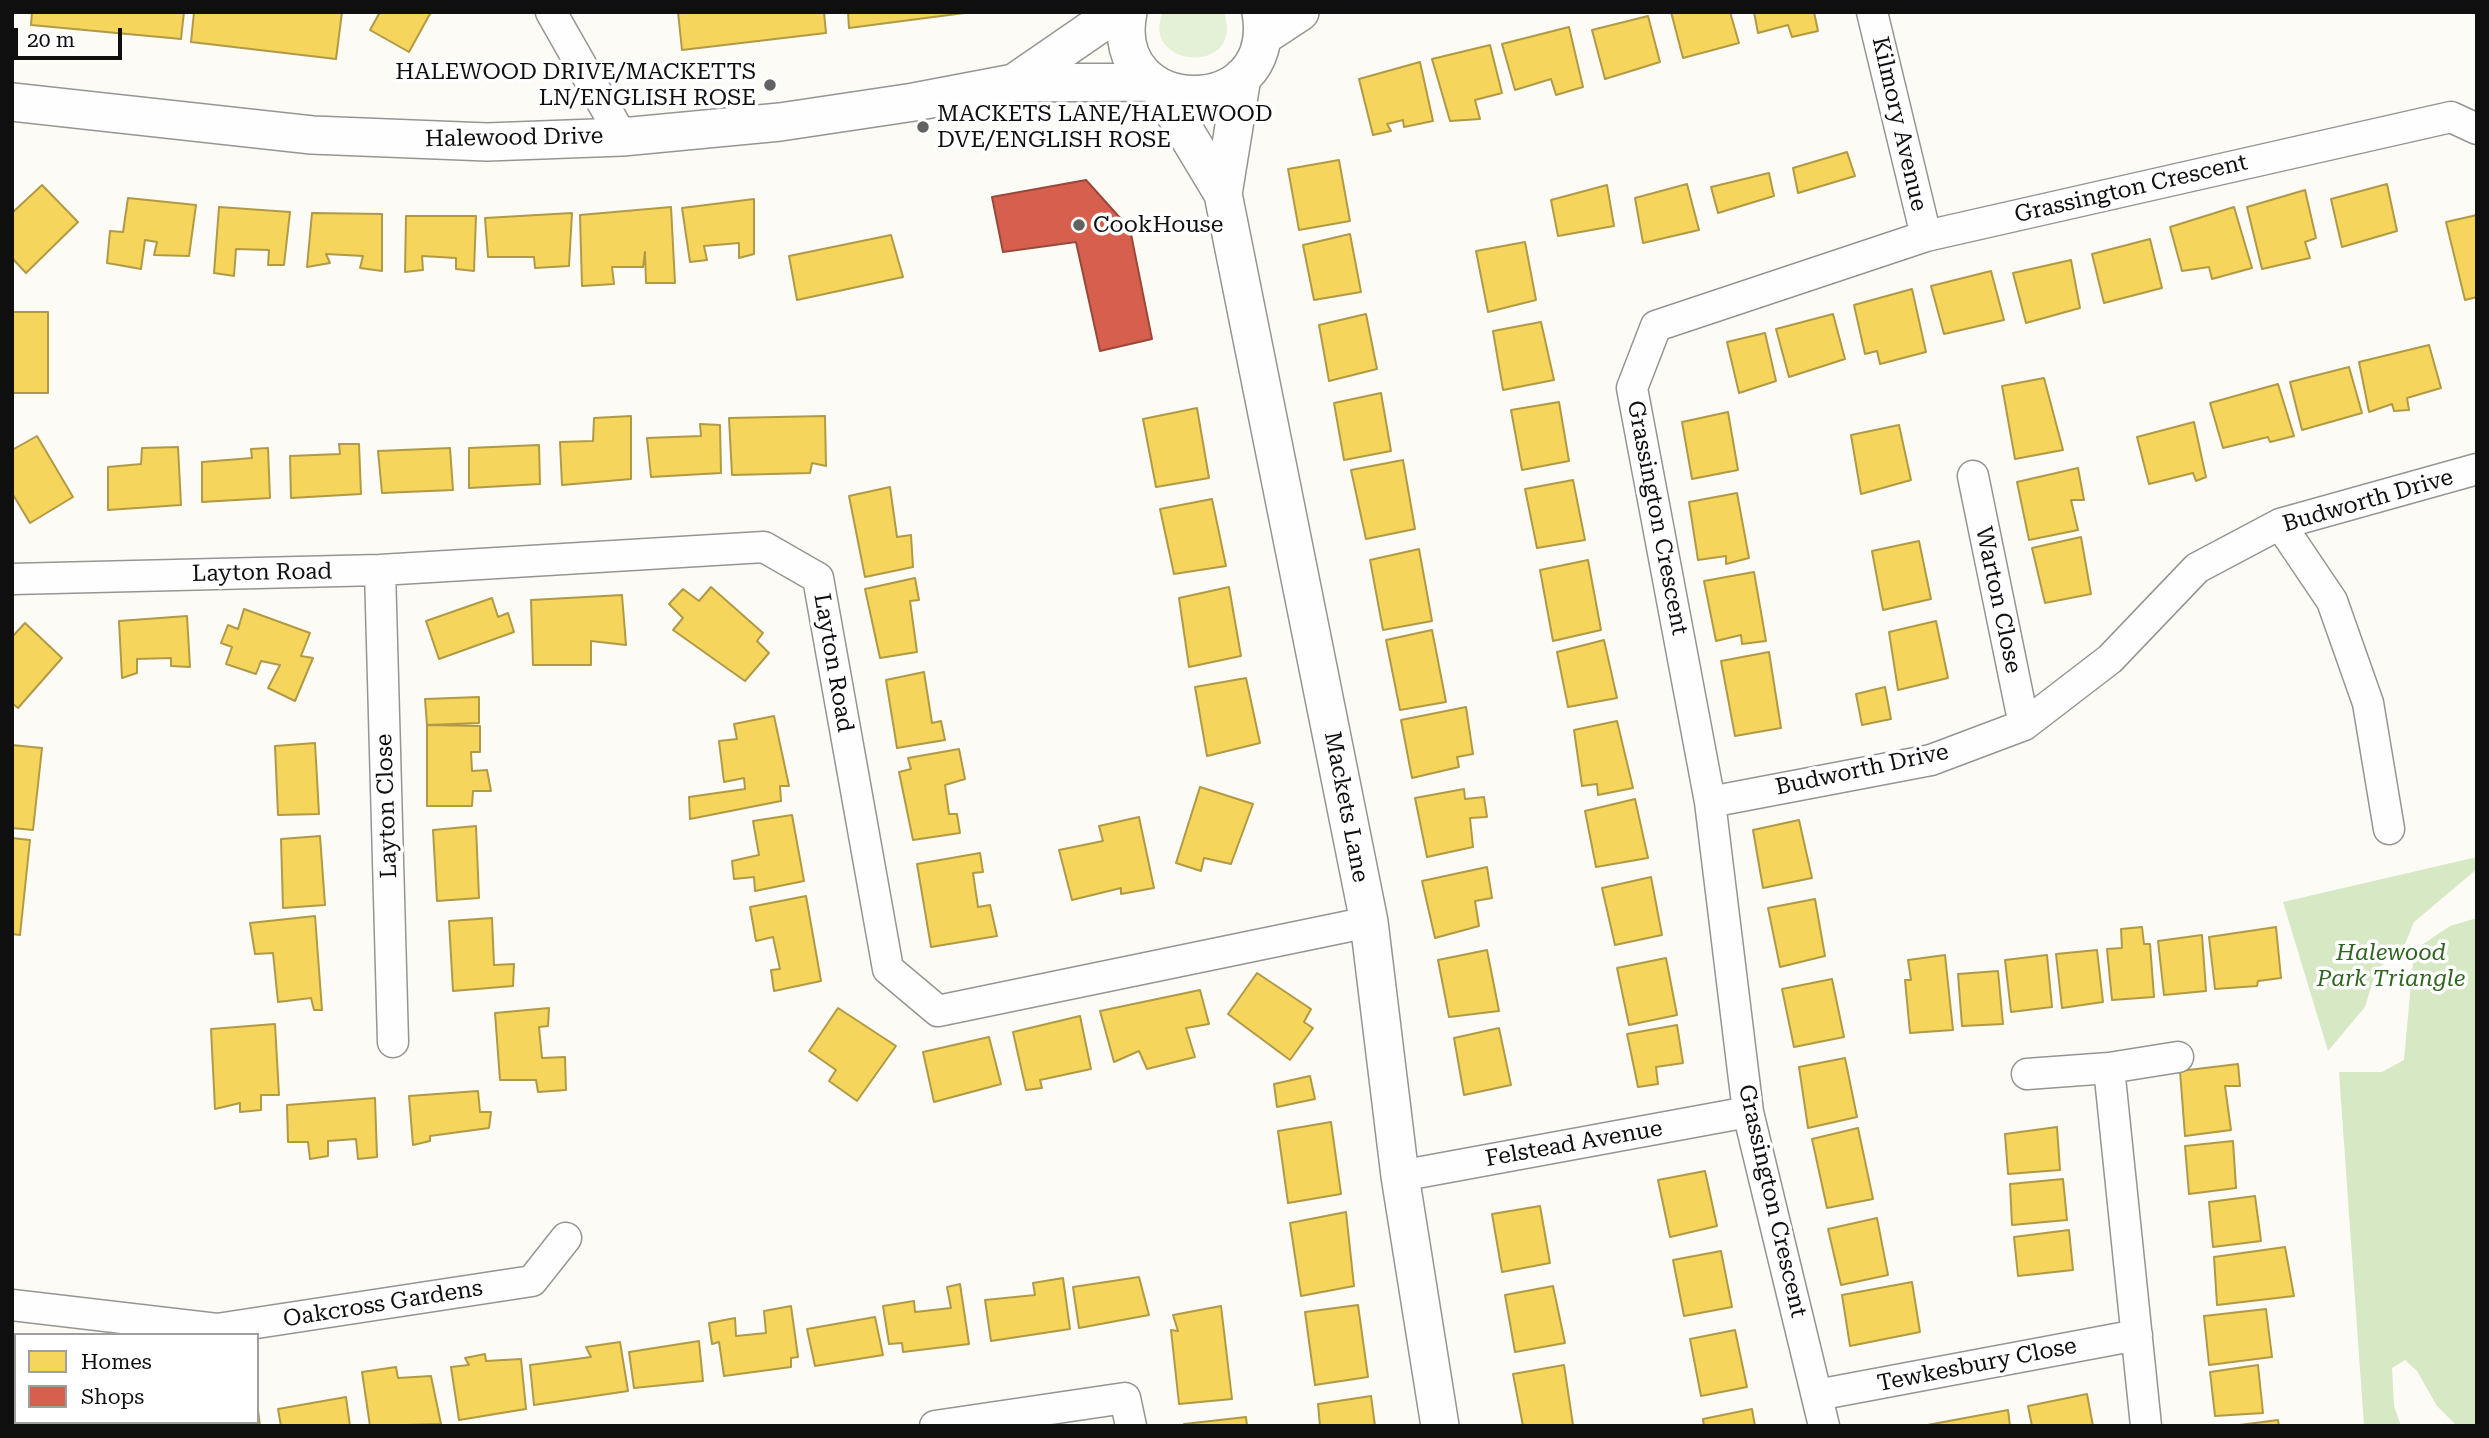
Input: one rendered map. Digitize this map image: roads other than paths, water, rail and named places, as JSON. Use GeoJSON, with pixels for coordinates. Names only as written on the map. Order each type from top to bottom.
{"type":"FeatureCollection","features":[{"type":"Feature","properties":{"kind":"street"},"geometry":{"type":"LineString","coordinates":[[551,12],[622,137]]}},
{"type":"Feature","properties":{"kind":"street","name":"Halewood Drive"},"geometry":{"type":"LineString","coordinates":[[1014,83],[1117,12]]}},
{"type":"Feature","properties":{"kind":"street","name":"Mackets Lane"},"geometry":{"type":"LineString","coordinates":[[1128,12],[1125,25],[1128,47],[1137,66],[1155,84],[1223,194],[1369,922],[1400,1176],[1440,1426]]}},
{"type":"Feature","properties":{"kind":"street"},"geometry":{"type":"LineString","coordinates":[[1242,77],[1255,59],[1261,25],[1300,12]]}},
{"type":"Feature","properties":{"kind":"street","name":"Kilmory Avenue"},"geometry":{"type":"LineString","coordinates":[[1872,12],[1926,236]]}},
{"type":"Feature","properties":{"kind":"street","name":"Halewood Drive"},"geometry":{"type":"LineString","coordinates":[[12,102],[312,135],[487,142],[622,137],[780,122],[914,102],[1014,83],[1155,84],[1179,95],[1201,96],[1223,90],[1242,77]]}},
{"type":"Feature","properties":{"kind":"street","name":"Mackets Lane"},"geometry":{"type":"LineString","coordinates":[[1223,194],[1242,77]]}},
{"type":"Feature","properties":{"kind":"street","name":"Grassington Crescent"},"geometry":{"type":"LineString","coordinates":[[1824,1426],[1748,1112],[1710,802],[1632,388],[1656,326],[1926,236],[2451,117],[2477,130]]}},
{"type":"Feature","properties":{"kind":"street","name":"Budworth Drive"},"geometry":{"type":"LineString","coordinates":[[1710,802],[1931,760],[2024,725],[2110,659],[2197,568],[2280,524],[2477,469]]}},
{"type":"Feature","properties":{"kind":"street","name":"Warton Close"},"geometry":{"type":"LineString","coordinates":[[1973,476],[2024,725]]}},
{"type":"Feature","properties":{"kind":"street"},"geometry":{"type":"LineString","coordinates":[[2280,524],[2332,601],[2368,703],[2389,829]]}},
{"type":"Feature","properties":{"kind":"street","name":"Layton Road"},"geometry":{"type":"LineString","coordinates":[[12,579],[380,570],[764,547],[818,578],[888,969],[938,1011],[1369,922]]}},
{"type":"Feature","properties":{"kind":"street","name":"Layton Close"},"geometry":{"type":"LineString","coordinates":[[380,570],[393,1042]]}},
{"type":"Feature","properties":{"kind":"street"},"geometry":{"type":"LineString","coordinates":[[2027,1074],[2109,1068],[2178,1057]]}},
{"type":"Feature","properties":{"kind":"street"},"geometry":{"type":"LineString","coordinates":[[2109,1068],[2146,1426]]}},
{"type":"Feature","properties":{"kind":"street","name":"Felstead Avenue"},"geometry":{"type":"LineString","coordinates":[[1400,1176],[1748,1112]]}},
{"type":"Feature","properties":{"kind":"street","name":"Oakcross Gardens"},"geometry":{"type":"LineString","coordinates":[[12,1305],[216,1329],[532,1281],[566,1238]]}},
{"type":"Feature","properties":{"kind":"street","name":"Tewkesbury Close"},"geometry":{"type":"LineString","coordinates":[[1817,1395],[2137,1335]]}},
{"type":"Feature","properties":{"kind":"street"},"geometry":{"type":"LineString","coordinates":[[935,1426],[1125,1398],[1131,1426]]}},
{"type":"Feature","properties":{"kind":"place","name":"HALEWOOD DRIVE/MACKETTS LN/ENGLISH ROSE"},"geometry":{"type":"Point","coordinates":[770,85]}},
{"type":"Feature","properties":{"kind":"place","name":"MACKETS LANE/HALEWOOD DVE/ENGLISH ROSE"},"geometry":{"type":"Point","coordinates":[923,127]}},
{"type":"Feature","properties":{"kind":"place","name":"CookHouse"},"geometry":{"type":"Point","coordinates":[1079,225]}},
{"type":"Feature","properties":{"kind":"park label","name":"Halewood Park Triangle"},"geometry":{"type":"Point","coordinates":[2391,966]}}]}
